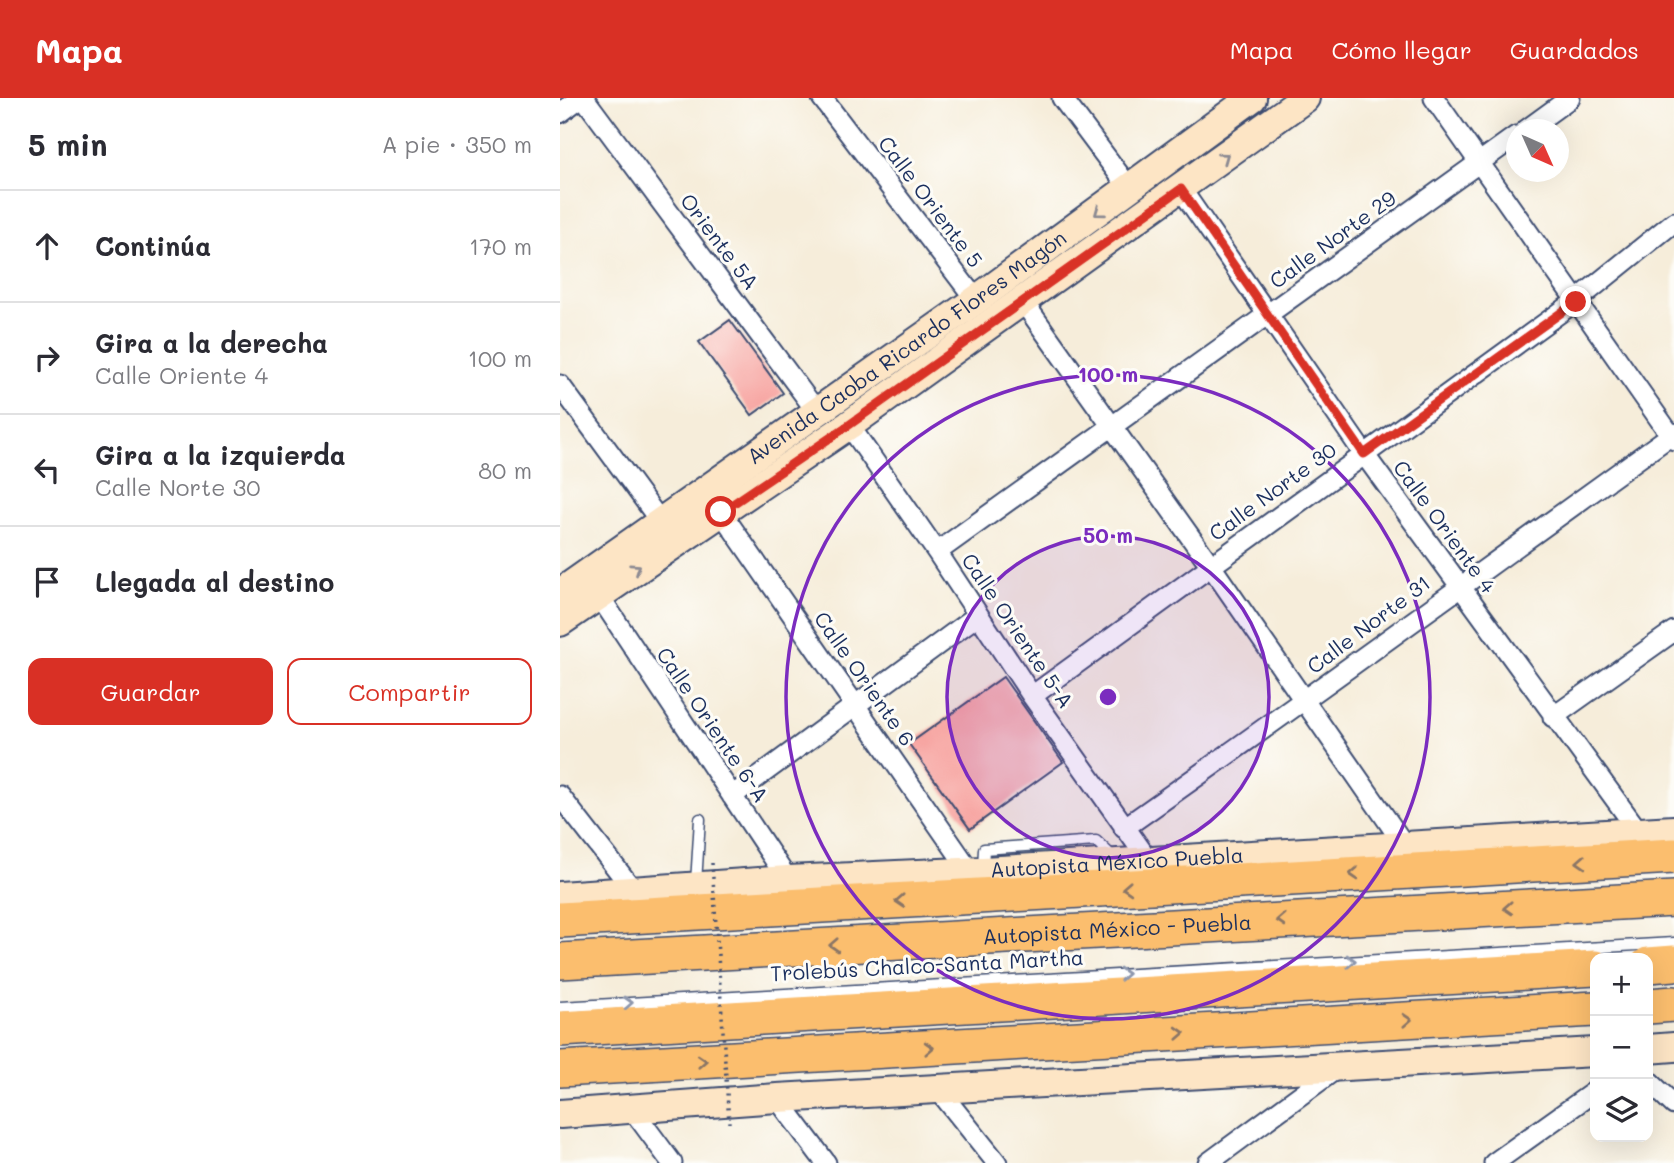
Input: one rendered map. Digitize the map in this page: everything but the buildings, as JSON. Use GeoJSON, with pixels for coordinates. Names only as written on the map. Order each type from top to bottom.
{"type":"FeatureCollection","features":[{"type":"Feature","properties":{"kind":"highway","name":"Autopista México Puebla"},"geometry":{"type":"LineString","coordinates":[[560,920],[1651,849]]}},
{"type":"Feature","properties":{"kind":"highway","name":"Autopista México - Puebla"},"geometry":{"type":"LineString","coordinates":[[560,961],[1674,899]]}},
{"type":"Feature","properties":{"kind":"highway"},"geometry":{"type":"LineString","coordinates":[[1653,965],[1674,963]]}},
{"type":"Feature","properties":{"kind":"highway"},"geometry":{"type":"LineString","coordinates":[[560,1030],[1590,968]]}},
{"type":"Feature","properties":{"kind":"highway"},"geometry":{"type":"LineString","coordinates":[[1653,1006],[1674,1004]]}},
{"type":"Feature","properties":{"kind":"highway"},"geometry":{"type":"LineString","coordinates":[[560,1069],[1590,1009]]}},
{"type":"Feature","properties":{"kind":"street"},"geometry":{"type":"LineString","coordinates":[[560,113],[582,98]]}},
{"type":"Feature","properties":{"kind":"street","name":"Oriente 5A"},"geometry":{"type":"LineString","coordinates":[[582,98],[817,412]]}},
{"type":"Feature","properties":{"kind":"street","name":"Calle Oriente 5"},"geometry":{"type":"LineString","coordinates":[[822,98],[976,300]]}},
{"type":"Feature","properties":{"kind":"street"},"geometry":{"type":"LineString","coordinates":[[1062,98],[1130,189]]}},
{"type":"Feature","properties":{"kind":"street","name":"Avenida Caoba Ricardo Flores Magón"},"geometry":{"type":"LineString","coordinates":[[560,621],[598,594],[668,532],[817,412],[1130,189],[1252,98]]}},
{"type":"Feature","properties":{"kind":"street","name":"Avenida Caoba Ricardo Flores Magón"},"geometry":{"type":"LineString","coordinates":[[560,593],[668,532],[721,512],[849,425],[1306,98]]}},
{"type":"Feature","properties":{"kind":"street"},"geometry":{"type":"LineString","coordinates":[[1434,98],[1673,436]]}},
{"type":"Feature","properties":{"kind":"street"},"geometry":{"type":"LineString","coordinates":[[1541,119],[1570,98]]}},
{"type":"Feature","properties":{"kind":"street","name":"Calle Norte 29"},"geometry":{"type":"LineString","coordinates":[[937,552],[1506,144]]}},
{"type":"Feature","properties":{"kind":"street","name":"Calle Oriente 4"},"geometry":{"type":"LineString","coordinates":[[1181,189],[1364,454],[1651,849]]}},
{"type":"Feature","properties":{"kind":"street","name":"Calle Norte 30"},"geometry":{"type":"LineString","coordinates":[[1032,696],[1576,302],[1674,222]]}},
{"type":"Feature","properties":{"kind":"street"},"geometry":{"type":"LineString","coordinates":[[1022,300],[1405,846]]}},
{"type":"Feature","properties":{"kind":"street"},"geometry":{"type":"LineString","coordinates":[[560,386],[668,532]]}},
{"type":"Feature","properties":{"kind":"street","name":"Calle Oriente 5-A"},"geometry":{"type":"LineString","coordinates":[[849,425],[1032,696],[1149,861]]}},
{"type":"Feature","properties":{"kind":"street","name":"Calle Norte 31"},"geometry":{"type":"LineString","coordinates":[[1124,828],[1673,436]]}},
{"type":"Feature","properties":{"kind":"street","name":"Calle Oriente 6"},"geometry":{"type":"LineString","coordinates":[[721,512],[855,706],[976,871]]}},
{"type":"Feature","properties":{"kind":"street","name":"Calle Oriente 6-A"},"geometry":{"type":"LineString","coordinates":[[598,594],[788,880]]}},
{"type":"Feature","properties":{"kind":"street"},"geometry":{"type":"LineString","coordinates":[[733,796],[978,615]]}},
{"type":"Feature","properties":{"kind":"street"},"geometry":{"type":"LineString","coordinates":[[1553,717],[1674,631]]}},
{"type":"Feature","properties":{"kind":"street"},"geometry":{"type":"LineString","coordinates":[[560,796],[635,891]]}},
{"type":"Feature","properties":{"kind":"street","name":"Autopista México Puebla"},"geometry":{"type":"LineString","coordinates":[[560,896],[788,880],[1405,846],[1651,849],[1674,830]]}},
{"type":"Feature","properties":{"kind":"street"},"geometry":{"type":"LineString","coordinates":[[1653,1049],[1674,1047]]}},
{"type":"Feature","properties":{"kind":"street"},"geometry":{"type":"LineString","coordinates":[[560,1114],[937,1088],[1590,1052]]}},
{"type":"Feature","properties":{"kind":"street"},"geometry":{"type":"LineString","coordinates":[[1208,1163],[1341,1065]]}},
{"type":"Feature","properties":{"kind":"street"},"geometry":{"type":"LineString","coordinates":[[1653,1085],[1674,1105]]}},
{"type":"Feature","properties":{"kind":"street"},"geometry":{"type":"LineString","coordinates":[[937,1088],[997,1163]]}},
{"type":"Feature","properties":{"kind":"street"},"geometry":{"type":"LineString","coordinates":[[1494,1163],[1590,1095]]}},
{"type":"Feature","properties":{"kind":"street"},"geometry":{"type":"LineString","coordinates":[[777,1098],[827,1163]]}},
{"type":"Feature","properties":{"kind":"street"},"geometry":{"type":"LineString","coordinates":[[632,1109],[672,1163]]}},
{"type":"Feature","properties":{"kind":"lane"},"geometry":{"type":"LineString","coordinates":[[695,887],[700,820]]}},
{"type":"Feature","properties":{"kind":"lane","name":"Trolebús Chalco-Santa Martha"},"geometry":{"type":"LineString","coordinates":[[560,1007],[1674,943]]}},
{"type":"Feature","properties":{"kind":"lane"},"geometry":{"type":"LineString","coordinates":[[1653,956],[1674,955]]}},
{"type":"Feature","properties":{"kind":"lane"},"geometry":{"type":"LineString","coordinates":[[560,1020],[1590,959]]}},
{"type":"Feature","properties":{"kind":"path"},"geometry":{"type":"LineString","coordinates":[[712,863],[729,1123]]}},
{"type":"Feature","properties":{"kind":"route"},"geometry":{"type":"LineString","coordinates":[[721,512],[849,425],[1181,189],[1364,454],[1576,302]]}}]}
